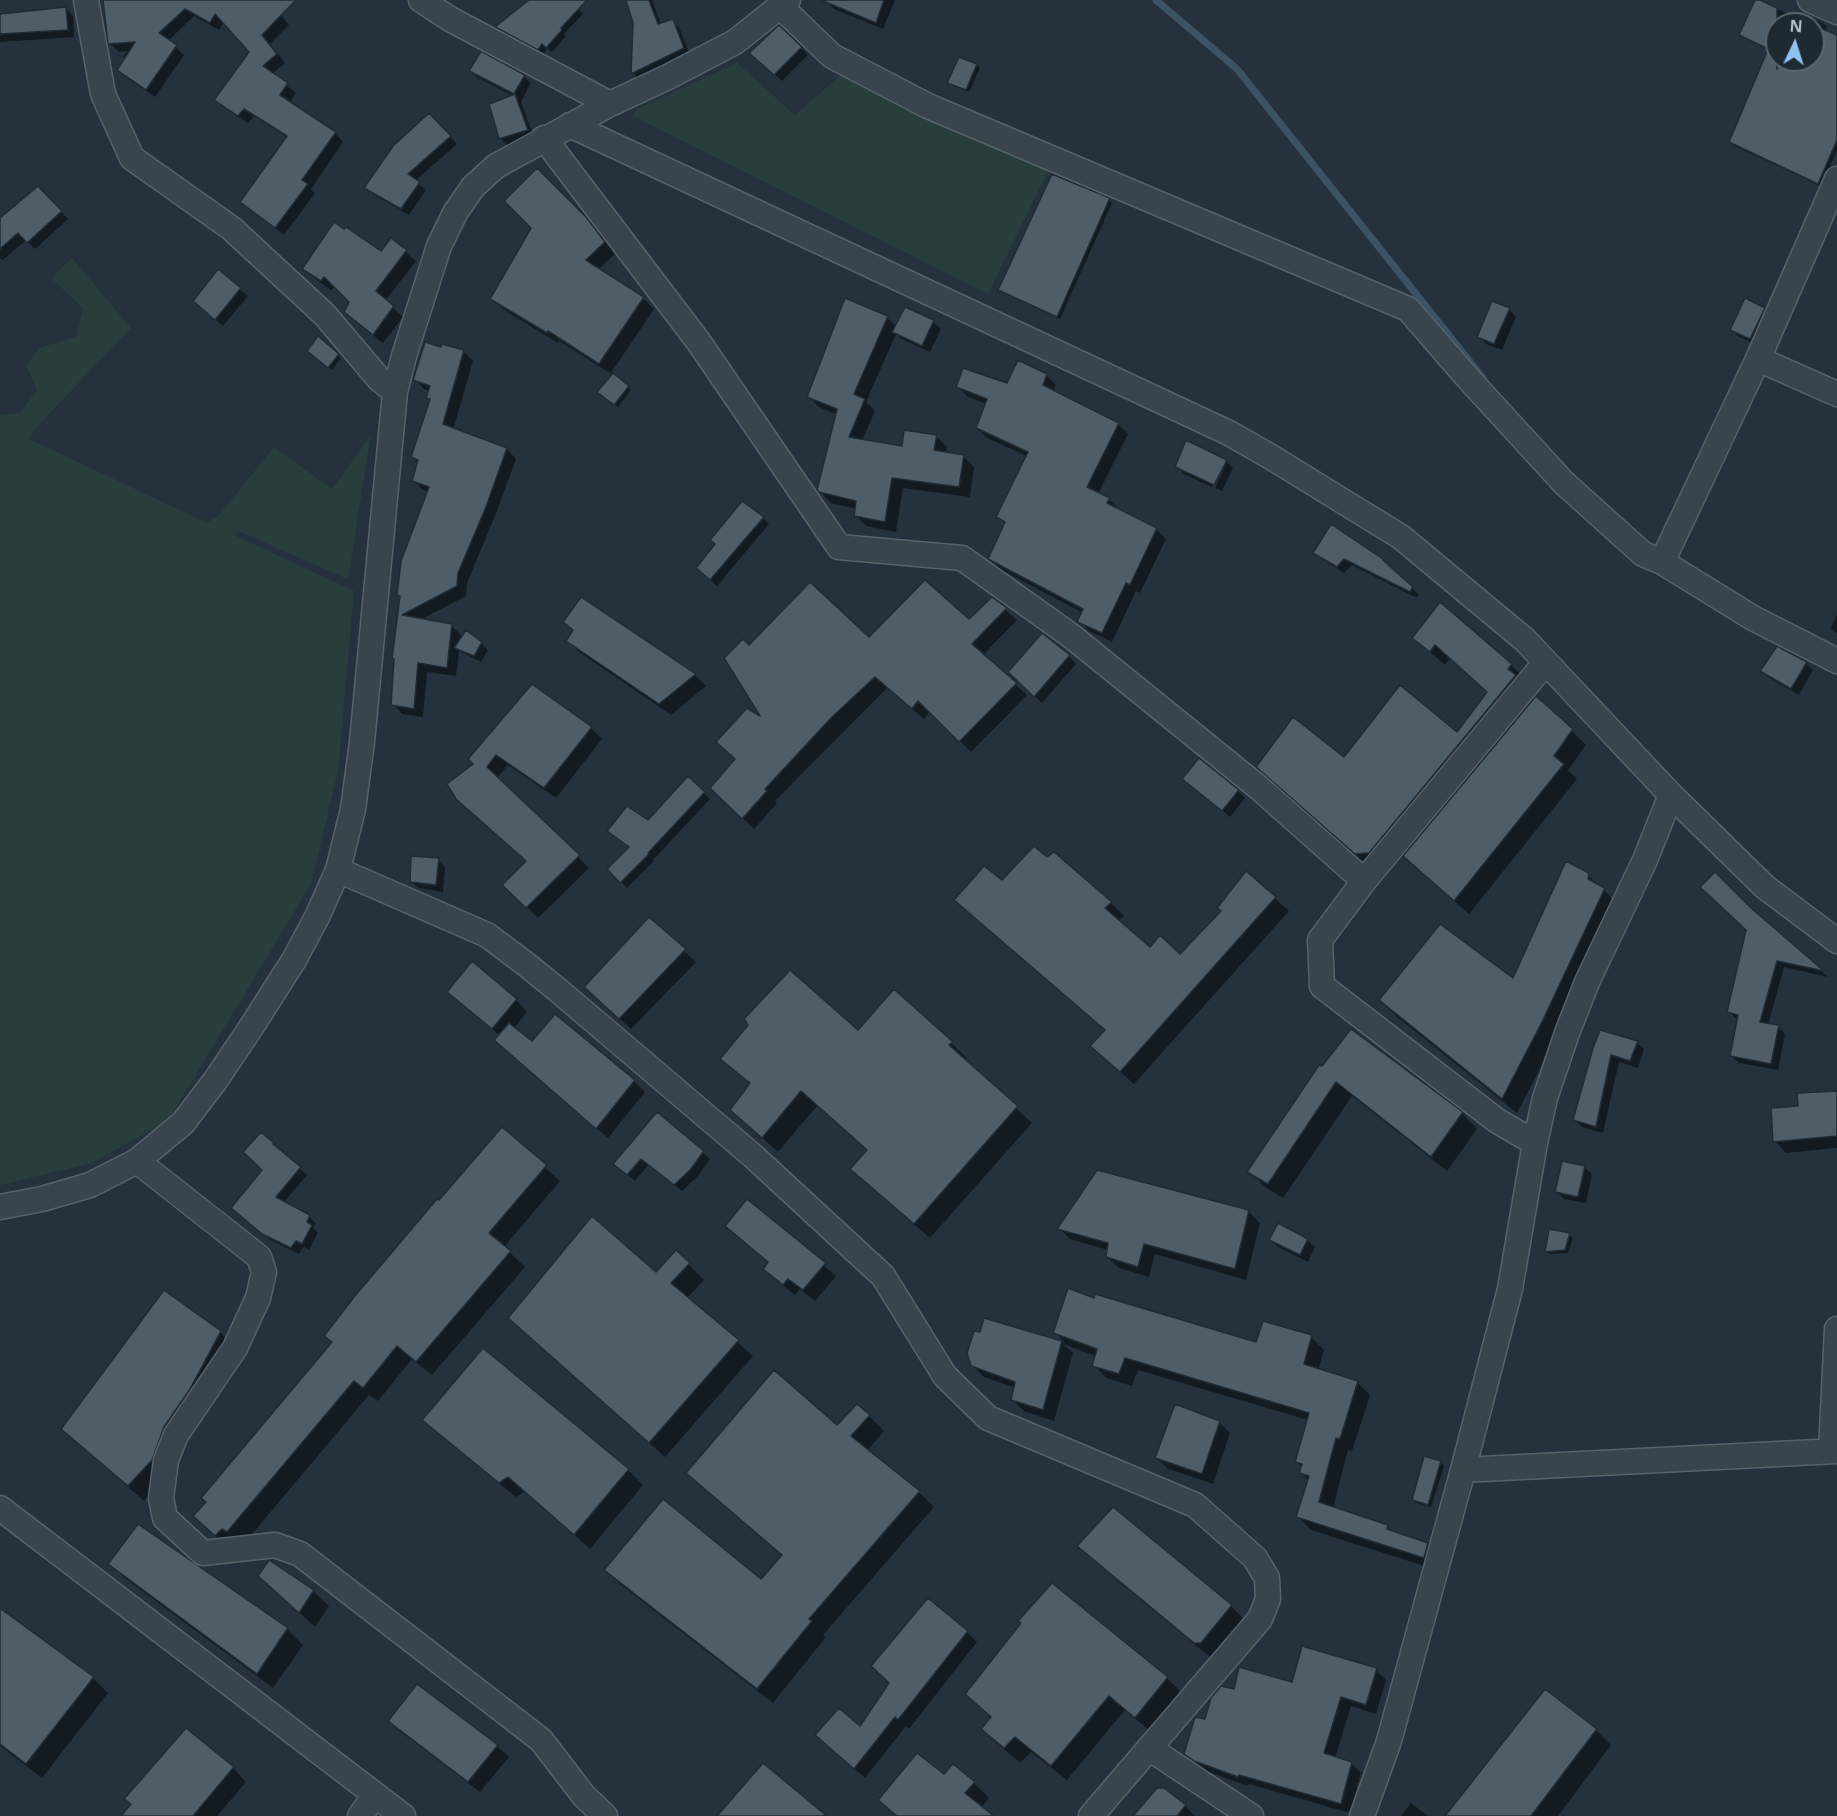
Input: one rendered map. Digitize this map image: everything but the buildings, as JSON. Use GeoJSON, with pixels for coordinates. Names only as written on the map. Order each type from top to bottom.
{"type":"FeatureCollection","features":[{"type":"Feature","properties":{"kind":"street"},"geometry":{"type":"LineString","coordinates":[[86,0],[103,94],[132,158],[231,228],[325,315],[379,379],[395,392]]}},
{"type":"Feature","properties":{"kind":"street"},"geometry":{"type":"LineString","coordinates":[[421,0],[450,19],[610,104]]}},
{"type":"Feature","properties":{"kind":"street"},"geometry":{"type":"LineString","coordinates":[[1810,0],[1837,12]]}},
{"type":"Feature","properties":{"kind":"street"},"geometry":{"type":"LineString","coordinates":[[0,1207],[42,1199],[90,1185],[137,1161],[183,1124],[215,1081],[294,960],[317,917],[338,870],[353,809],[362,742],[395,392],[404,356],[440,246],[455,213],[473,187],[496,166],[544,138],[735,42],[785,4],[832,57],[928,106],[1408,309],[1564,483],[1643,554],[1666,555],[1753,618],[1837,661]]}},
{"type":"Feature","properties":{"kind":"street"},"geometry":{"type":"LineString","coordinates":[[570,125],[1229,433],[1401,537],[1525,640],[1671,795],[1765,887],[1837,942]]}},
{"type":"Feature","properties":{"kind":"street"},"geometry":{"type":"LineString","coordinates":[[544,138],[698,341],[839,547],[962,558],[1070,634],[1258,787],[1364,881]]}},
{"type":"Feature","properties":{"kind":"street"},"geometry":{"type":"LineString","coordinates":[[1666,555],[1758,359],[1837,179]]}},
{"type":"Feature","properties":{"kind":"street"},"geometry":{"type":"LineString","coordinates":[[1758,359],[1837,394]]}},
{"type":"Feature","properties":{"kind":"street"},"geometry":{"type":"LineString","coordinates":[[1535,1143],[1496,1120],[1322,986],[1320,940],[1364,881],[1545,663]]}},
{"type":"Feature","properties":{"kind":"street"},"geometry":{"type":"LineString","coordinates":[[1362,1816],[1389,1741],[1510,1289],[1545,1098],[1587,982],[1645,860],[1671,795]]}},
{"type":"Feature","properties":{"kind":"street"},"geometry":{"type":"LineString","coordinates":[[338,870],[487,935],[551,984],[753,1156],[883,1276],[945,1376],[988,1418],[1195,1505],[1255,1558],[1266,1578],[1268,1599],[1260,1618],[1091,1816]]}},
{"type":"Feature","properties":{"kind":"street"},"geometry":{"type":"LineString","coordinates":[[137,1161],[259,1257],[264,1272],[258,1298],[235,1348],[176,1435],[166,1460],[161,1498],[165,1518],[203,1553],[275,1545],[300,1554],[541,1740],[584,1796],[605,1816]]}},
{"type":"Feature","properties":{"kind":"street"},"geometry":{"type":"LineString","coordinates":[[1463,1470],[1834,1451],[1837,1329]]}},
{"type":"Feature","properties":{"kind":"street"},"geometry":{"type":"LineString","coordinates":[[0,1508],[404,1816]]}},
{"type":"Feature","properties":{"kind":"street"},"geometry":{"type":"LineString","coordinates":[[1149,1748],[1251,1816]]}},
{"type":"Feature","properties":{"kind":"street"},"geometry":{"type":"LineString","coordinates":[[360,1816],[375,1795]]}},
{"type":"Feature","properties":{"kind":"green space"},"geometry":{"type":"Polygon","coordinates":[[[737,63],[795,115],[841,75],[1049,169],[988,294],[633,116],[637,109],[737,63]]]}},
{"type":"Feature","properties":{"kind":"green space"},"geometry":{"type":"Polygon","coordinates":[[[72,258],[131,328],[31,433],[29,439],[207,523],[219,515],[274,447],[332,489],[371,435],[348,579],[238,531],[234,535],[354,591],[338,771],[311,884],[168,1121],[92,1163],[0,1185],[0,415],[20,413],[37,390],[26,365],[40,348],[77,336],[83,308],[51,278],[72,258]]]}},
{"type":"Feature","properties":{"kind":"waterway"},"geometry":{"type":"LineString","coordinates":[[1156,0],[1237,69],[1483,378]]}}]}
